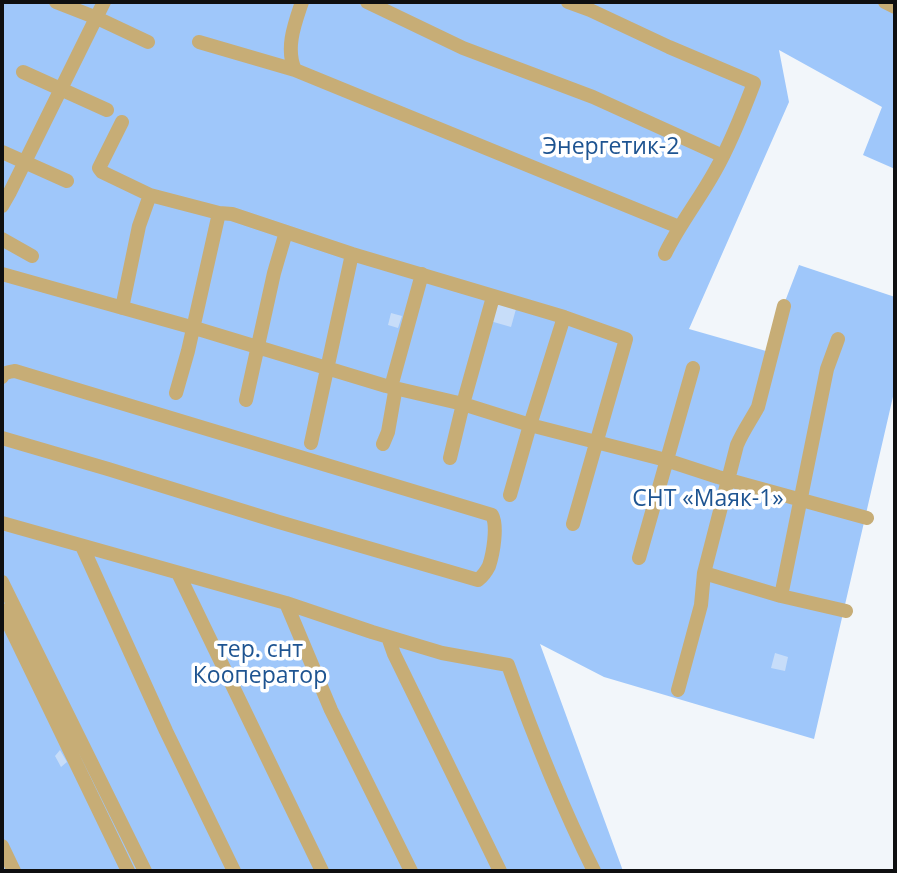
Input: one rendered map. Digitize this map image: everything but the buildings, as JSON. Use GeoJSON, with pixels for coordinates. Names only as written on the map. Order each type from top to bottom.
{"type":"FeatureCollection","features":[{"type":"Feature","properties":{"kind":"lane"},"geometry":{"type":"LineString","coordinates":[[56,2],[148,42]]}},
{"type":"Feature","properties":{"kind":"lane"},"geometry":{"type":"LineString","coordinates":[[2,206],[104,2]]}},
{"type":"Feature","properties":{"kind":"lane"},"geometry":{"type":"LineString","coordinates":[[295,69],[289,50],[302,2]]}},
{"type":"Feature","properties":{"kind":"lane"},"geometry":{"type":"LineString","coordinates":[[367,2],[463,47],[593,97],[723,156]]}},
{"type":"Feature","properties":{"kind":"lane"},"geometry":{"type":"LineString","coordinates":[[568,2],[754,83],[715,172],[679,227],[665,254]]}},
{"type":"Feature","properties":{"kind":"lane"},"geometry":{"type":"LineString","coordinates":[[885,2],[895,6]]}},
{"type":"Feature","properties":{"kind":"lane"},"geometry":{"type":"LineString","coordinates":[[199,42],[295,69],[679,227]]}},
{"type":"Feature","properties":{"kind":"lane"},"geometry":{"type":"LineString","coordinates":[[23,72],[107,110]]}},
{"type":"Feature","properties":{"kind":"lane"},"geometry":{"type":"LineString","coordinates":[[122,122],[99,168],[102,173],[150,195],[232,214],[352,254],[564,317],[626,339],[573,524]]}},
{"type":"Feature","properties":{"kind":"lane"},"geometry":{"type":"LineString","coordinates":[[2,152],[67,181]]}},
{"type":"Feature","properties":{"kind":"lane"},"geometry":{"type":"LineString","coordinates":[[122,308],[139,226],[150,195]]}},
{"type":"Feature","properties":{"kind":"lane"},"geometry":{"type":"LineString","coordinates":[[176,393],[219,213]]}},
{"type":"Feature","properties":{"kind":"lane"},"geometry":{"type":"LineString","coordinates":[[246,400],[274,272],[286,232]]}},
{"type":"Feature","properties":{"kind":"lane"},"geometry":{"type":"LineString","coordinates":[[2,239],[32,256]]}},
{"type":"Feature","properties":{"kind":"lane"},"geometry":{"type":"LineString","coordinates":[[311,443],[352,254]]}},
{"type":"Feature","properties":{"kind":"lane"},"geometry":{"type":"LineString","coordinates":[[2,274],[192,327],[391,387],[463,404],[867,518]]}},
{"type":"Feature","properties":{"kind":"lane"},"geometry":{"type":"LineString","coordinates":[[391,387],[422,274]]}},
{"type":"Feature","properties":{"kind":"lane"},"geometry":{"type":"LineString","coordinates":[[450,458],[493,297]]}},
{"type":"Feature","properties":{"kind":"lane"},"geometry":{"type":"LineString","coordinates":[[678,690],[701,605],[704,573],[737,445],[758,407],[784,306]]}},
{"type":"Feature","properties":{"kind":"lane"},"geometry":{"type":"LineString","coordinates":[[510,495],[564,317]]}},
{"type":"Feature","properties":{"kind":"lane"},"geometry":{"type":"LineString","coordinates":[[781,596],[827,369],[838,339]]}},
{"type":"Feature","properties":{"kind":"lane"},"geometry":{"type":"LineString","coordinates":[[639,558],[693,368]]}},
{"type":"Feature","properties":{"kind":"lane"},"geometry":{"type":"LineString","coordinates":[[2,377],[3,374],[15,371],[492,515],[495,520],[495,533],[489,565],[478,580],[2,438]]}},
{"type":"Feature","properties":{"kind":"lane"},"geometry":{"type":"LineString","coordinates":[[383,444],[388,432],[395,392],[391,387]]}},
{"type":"Feature","properties":{"kind":"lane"},"geometry":{"type":"LineString","coordinates":[[2,523],[286,603],[442,653],[508,665],[581,846],[594,871]]}},
{"type":"Feature","properties":{"kind":"lane"},"geometry":{"type":"LineString","coordinates":[[82,546],[166,731],[234,871]]}},
{"type":"Feature","properties":{"kind":"lane"},"geometry":{"type":"LineString","coordinates":[[178,573],[322,871]]}},
{"type":"Feature","properties":{"kind":"lane"},"geometry":{"type":"LineString","coordinates":[[704,573],[781,596],[846,611]]}},
{"type":"Feature","properties":{"kind":"lane"},"geometry":{"type":"LineString","coordinates":[[2,582],[145,871]]}},
{"type":"Feature","properties":{"kind":"lane"},"geometry":{"type":"LineString","coordinates":[[286,603],[331,710],[411,871]]}},
{"type":"Feature","properties":{"kind":"lane"},"geometry":{"type":"LineString","coordinates":[[2,610],[128,871]]}},
{"type":"Feature","properties":{"kind":"lane"},"geometry":{"type":"LineString","coordinates":[[388,637],[500,871]]}},
{"type":"Feature","properties":{"kind":"lane"},"geometry":{"type":"LineString","coordinates":[[2,846],[14,871]]}},
{"type":"Feature","properties":{"kind":"green space"},"geometry":{"type":"Polygon","coordinates":[[[2,2],[895,2],[895,169],[863,155],[882,107],[779,50],[789,102],[689,329],[766,351],[799,265],[895,297],[895,388],[814,739],[604,677],[540,644],[623,871],[2,871],[2,2]]]}},
{"type":"Feature","properties":{"kind":"park label","name":"Энергетик-2"},"geometry":{"type":"Point","coordinates":[611,147]}},
{"type":"Feature","properties":{"kind":"park label","name":"СНТ «Маяк-1»"},"geometry":{"type":"Point","coordinates":[708,499]}},
{"type":"Feature","properties":{"kind":"park label","name":"тер. снт Кооператор"},"geometry":{"type":"Point","coordinates":[260,663]}}]}
